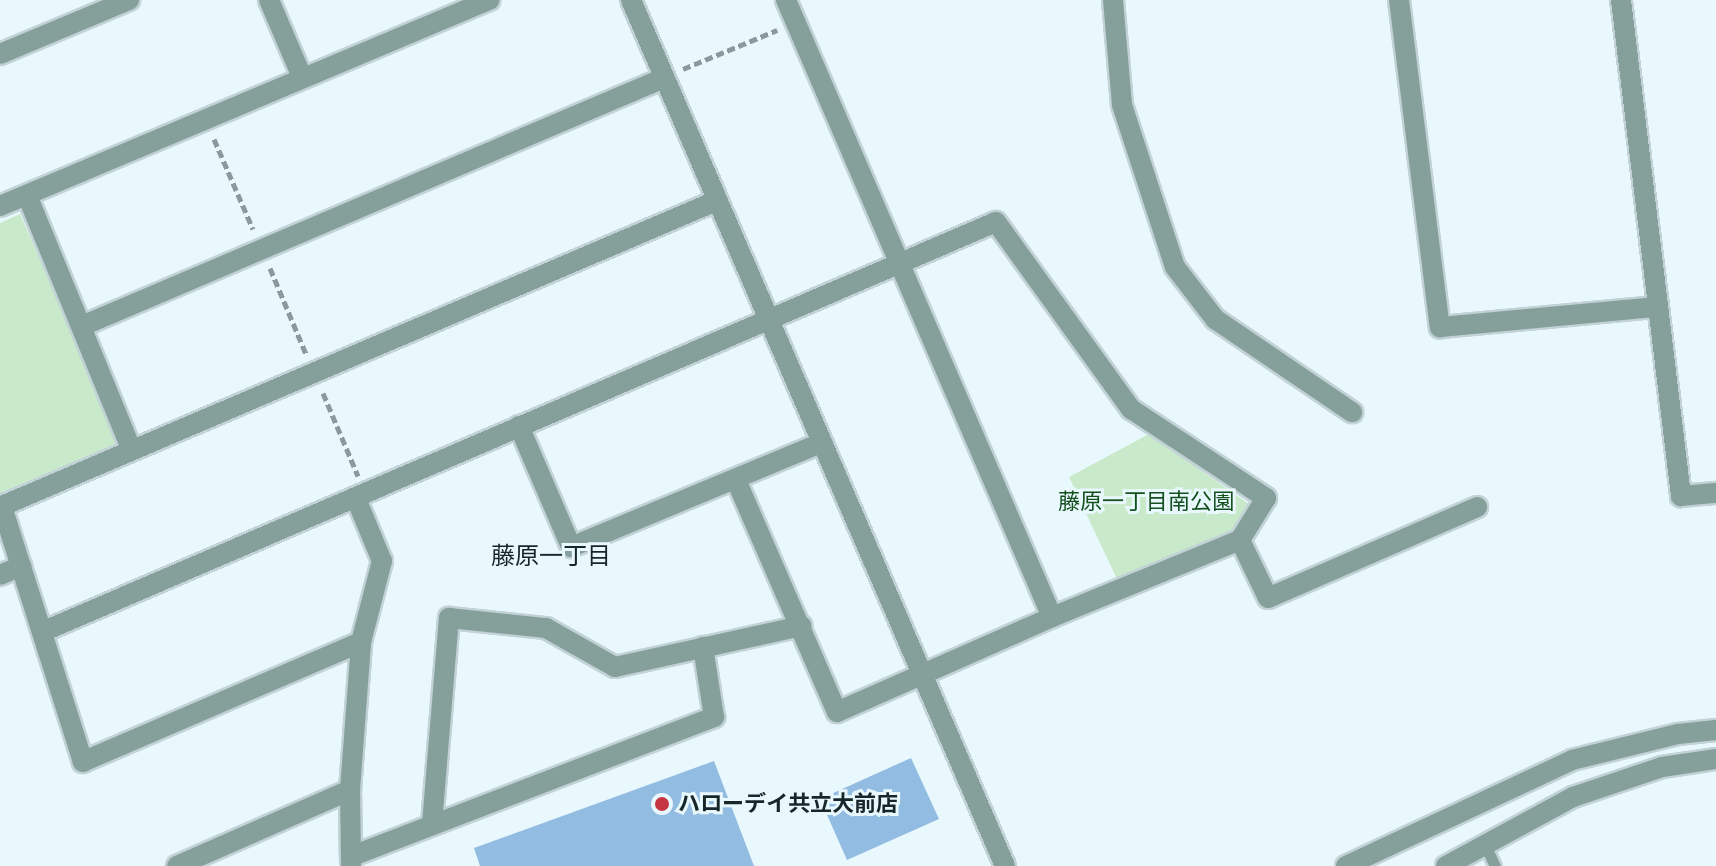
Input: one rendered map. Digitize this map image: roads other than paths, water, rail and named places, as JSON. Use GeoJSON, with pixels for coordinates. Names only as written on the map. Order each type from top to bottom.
{"type":"FeatureCollection","features":[{"type":"Feature","properties":{"kind":"street"},"geometry":{"type":"LineString","coordinates":[[0,54],[129,0]]}},
{"type":"Feature","properties":{"kind":"street"},"geometry":{"type":"LineString","coordinates":[[269,0],[302,77]]}},
{"type":"Feature","properties":{"kind":"street"},"geometry":{"type":"LineString","coordinates":[[0,206],[489,0]]}},
{"type":"Feature","properties":{"kind":"street"},"geometry":{"type":"LineString","coordinates":[[631,0],[819,444],[923,674],[1005,866]]}},
{"type":"Feature","properties":{"kind":"street"},"geometry":{"type":"LineString","coordinates":[[786,0],[1052,617]]}},
{"type":"Feature","properties":{"kind":"street"},"geometry":{"type":"LineString","coordinates":[[1113,0],[1122,105],[1175,267],[1215,319],[1352,412]]}},
{"type":"Feature","properties":{"kind":"street"},"geometry":{"type":"LineString","coordinates":[[1399,0],[1440,327],[1655,307]]}},
{"type":"Feature","properties":{"kind":"street"},"geometry":{"type":"LineString","coordinates":[[1621,0],[1655,307],[1681,496],[1716,493]]}},
{"type":"Feature","properties":{"kind":"street"},"geometry":{"type":"LineString","coordinates":[[82,326],[664,78]]}},
{"type":"Feature","properties":{"kind":"street"},"geometry":{"type":"LineString","coordinates":[[27,195],[131,448]]}},
{"type":"Feature","properties":{"kind":"street"},"geometry":{"type":"LineString","coordinates":[[361,642],[83,762],[2,506],[313,369],[716,201]]}},
{"type":"Feature","properties":{"kind":"street"},"geometry":{"type":"LineString","coordinates":[[42,632],[362,498],[519,426],[996,222],[1131,409],[1266,498],[1240,540],[1052,617],[837,712],[736,480]]}},
{"type":"Feature","properties":{"kind":"street"},"geometry":{"type":"LineString","coordinates":[[519,426],[571,547],[819,444]]}},
{"type":"Feature","properties":{"kind":"street"},"geometry":{"type":"LineString","coordinates":[[362,498],[382,561],[361,642],[350,790],[352,861],[432,824],[714,717],[703,647]]}},
{"type":"Feature","properties":{"kind":"street"},"geometry":{"type":"LineString","coordinates":[[1240,540],[1268,598],[1477,507]]}},
{"type":"Feature","properties":{"kind":"street"},"geometry":{"type":"LineString","coordinates":[[0,575],[21,566]]}},
{"type":"Feature","properties":{"kind":"street"},"geometry":{"type":"LineString","coordinates":[[432,824],[449,618],[546,628],[615,667],[802,626]]}},
{"type":"Feature","properties":{"kind":"street"},"geometry":{"type":"LineString","coordinates":[[1346,866],[1572,760],[1678,734],[1716,730]]}},
{"type":"Feature","properties":{"kind":"street"},"geometry":{"type":"LineString","coordinates":[[1446,866],[1490,857],[1573,797],[1662,767],[1716,759]]}},
{"type":"Feature","properties":{"kind":"street"},"geometry":{"type":"LineString","coordinates":[[177,866],[350,790]]}},
{"type":"Feature","properties":{"kind":"place","name":"ハローデイ共立大前店"},"geometry":{"type":"Point","coordinates":[662,804]}},
{"type":"Feature","properties":{"kind":"district","name":"藤原一丁目"},"geometry":{"type":"Point","coordinates":[551,556]}},
{"type":"Feature","properties":{"kind":"park label","name":"藤原一丁目南公園"},"geometry":{"type":"Point","coordinates":[1146,502]}}]}
